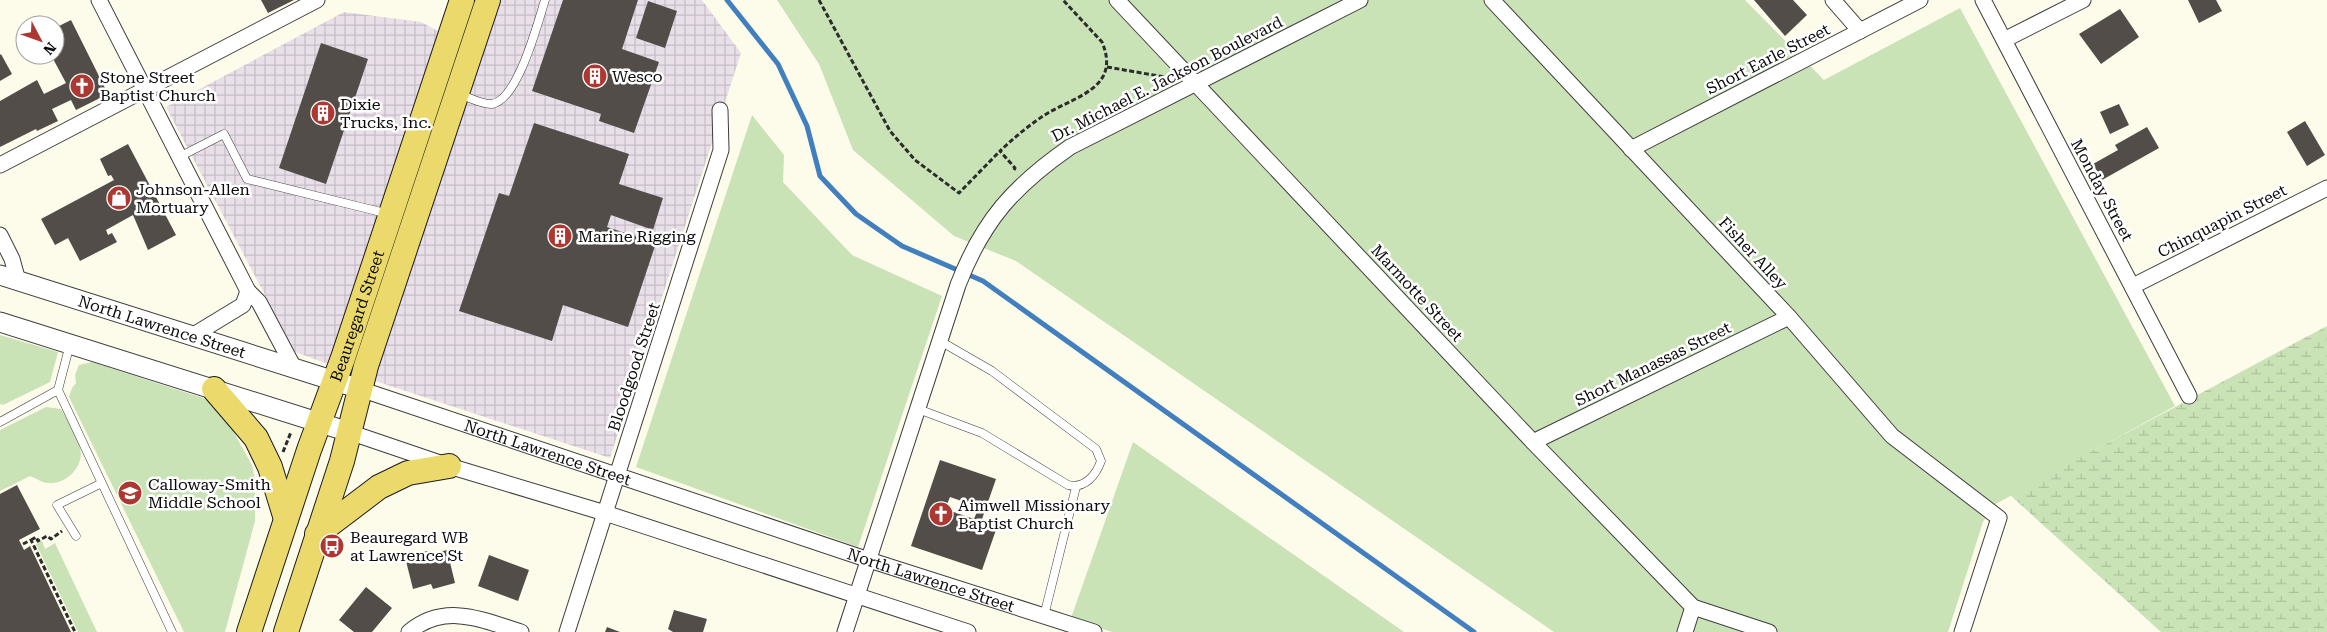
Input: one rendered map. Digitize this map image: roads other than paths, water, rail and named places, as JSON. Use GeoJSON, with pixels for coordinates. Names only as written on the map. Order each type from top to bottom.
{"type":"FeatureCollection","features":[{"type":"Feature","properties":{"kind":"main road","name":"Beauregard Street"},"geometry":{"type":"LineString","coordinates":[[249,632],[462,0]]}},
{"type":"Feature","properties":{"kind":"main road","name":"Beauregard Street"},"geometry":{"type":"LineString","coordinates":[[286,632],[342,461],[366,366],[488,0]]}},
{"type":"Feature","properties":{"kind":"main road"},"geometry":{"type":"LineString","coordinates":[[214,389],[256,438],[270,467],[286,520]]}},
{"type":"Feature","properties":{"kind":"main road"},"geometry":{"type":"LineString","coordinates":[[318,534],[379,487],[408,473],[449,466]]}},
{"type":"Feature","properties":{"kind":"street"},"geometry":{"type":"LineString","coordinates":[[99,0],[248,291],[259,302],[293,366]]}},
{"type":"Feature","properties":{"kind":"street"},"geometry":{"type":"LineString","coordinates":[[0,165],[317,0]]}},
{"type":"Feature","properties":{"kind":"street","name":"Marmotte Street"},"geometry":{"type":"LineString","coordinates":[[1117,0],[1533,442],[1693,608]]}},
{"type":"Feature","properties":{"kind":"street","name":"Dr. Michael E. Jackson Boulevard"},"geometry":{"type":"LineString","coordinates":[[940,341],[969,255],[989,221],[1019,187],[1042,166],[1070,146],[1360,0]]}},
{"type":"Feature","properties":{"kind":"street","name":"Fisher Alley"},"geometry":{"type":"LineString","coordinates":[[1492,0],[1789,317],[1892,436],[1999,518],[1962,632]]}},
{"type":"Feature","properties":{"kind":"street"},"geometry":{"type":"LineString","coordinates":[[1833,0],[1860,31]]}},
{"type":"Feature","properties":{"kind":"street","name":"Short Earle Street"},"geometry":{"type":"LineString","coordinates":[[1631,149],[1920,0]]}},
{"type":"Feature","properties":{"kind":"street","name":"Monday Street"},"geometry":{"type":"LineString","coordinates":[[1983,0],[2189,396]]}},
{"type":"Feature","properties":{"kind":"street"},"geometry":{"type":"LineString","coordinates":[[2004,40],[2083,0]]}},
{"type":"Feature","properties":{"kind":"street","name":"Bloodgood Street"},"geometry":{"type":"LineString","coordinates":[[567,632],[721,150],[720,110]]}},
{"type":"Feature","properties":{"kind":"street","name":"Chinquapin Street"},"geometry":{"type":"LineString","coordinates":[[2133,286],[2327,188]]}},
{"type":"Feature","properties":{"kind":"street"},"geometry":{"type":"LineString","coordinates":[[0,235],[12,259],[18,281]]}},
{"type":"Feature","properties":{"kind":"street","name":"North Lawrence Street"},"geometry":{"type":"LineString","coordinates":[[0,275],[293,366],[869,560],[1094,632]]}},
{"type":"Feature","properties":{"kind":"street"},"geometry":{"type":"LineString","coordinates":[[192,336],[243,305],[248,291]]}},
{"type":"Feature","properties":{"kind":"street","name":"Short Manassas Street"},"geometry":{"type":"LineString","coordinates":[[1533,442],[1789,317]]}},
{"type":"Feature","properties":{"kind":"street"},"geometry":{"type":"LineString","coordinates":[[0,322],[319,422],[449,466],[605,513],[968,632]]}},
{"type":"Feature","properties":{"kind":"street"},"geometry":{"type":"LineString","coordinates":[[845,632],[940,341]]}},
{"type":"Feature","properties":{"kind":"street"},"geometry":{"type":"LineString","coordinates":[[1686,632],[1693,608],[1770,632]]}},
{"type":"Feature","properties":{"kind":"street"},"geometry":{"type":"LineString","coordinates":[[409,632],[421,622],[444,615],[472,616],[521,632]]}},
{"type":"Feature","properties":{"kind":"lane"},"geometry":{"type":"LineString","coordinates":[[457,94],[491,105],[501,101],[520,72],[545,0]]}},
{"type":"Feature","properties":{"kind":"lane"},"geometry":{"type":"LineString","coordinates":[[179,157],[224,134],[247,179],[391,215]]}},
{"type":"Feature","properties":{"kind":"lane"},"geometry":{"type":"LineString","coordinates":[[918,409],[982,433],[1068,485],[1076,487],[1087,482],[1098,470],[1101,461],[1096,449],[992,371],[940,341]]}},
{"type":"Feature","properties":{"kind":"lane"},"geometry":{"type":"LineString","coordinates":[[70,344],[58,390],[172,632]]}},
{"type":"Feature","properties":{"kind":"lane"},"geometry":{"type":"LineString","coordinates":[[0,422],[58,390]]}},
{"type":"Feature","properties":{"kind":"lane"},"geometry":{"type":"LineString","coordinates":[[0,412],[8,418]]}},
{"type":"Feature","properties":{"kind":"lane"},"geometry":{"type":"LineString","coordinates":[[76,536],[57,506],[102,483]]}},
{"type":"Feature","properties":{"kind":"lane"},"geometry":{"type":"LineString","coordinates":[[1044,616],[1076,487]]}},
{"type":"Feature","properties":{"kind":"waterway"},"geometry":{"type":"LineString","coordinates":[[727,0],[778,64],[807,126],[820,176],[856,214],[902,246],[983,281],[1474,632]]}},
{"type":"Feature","properties":{"kind":"place","name":"Wesco"},"geometry":{"type":"Point","coordinates":[595,76]}},
{"type":"Feature","properties":{"kind":"place","name":"Stone Street Baptist Church"},"geometry":{"type":"Point","coordinates":[82,86]}},
{"type":"Feature","properties":{"kind":"place","name":"Dixie Trucks, Inc."},"geometry":{"type":"Point","coordinates":[323,113]}},
{"type":"Feature","properties":{"kind":"place","name":"Johnson-Allen Mortuary"},"geometry":{"type":"Point","coordinates":[119,198]}},
{"type":"Feature","properties":{"kind":"place","name":"Marine Rigging"},"geometry":{"type":"Point","coordinates":[560,236]}},
{"type":"Feature","properties":{"kind":"place","name":"Calloway-Smith Middle School"},"geometry":{"type":"Point","coordinates":[130,493]}},
{"type":"Feature","properties":{"kind":"place","name":"Aimwell Missionary Baptist Church"},"geometry":{"type":"Point","coordinates":[941,514]}},
{"type":"Feature","properties":{"kind":"place","name":"Beauregard WB at Lawrence St"},"geometry":{"type":"Point","coordinates":[332,546]}}]}
